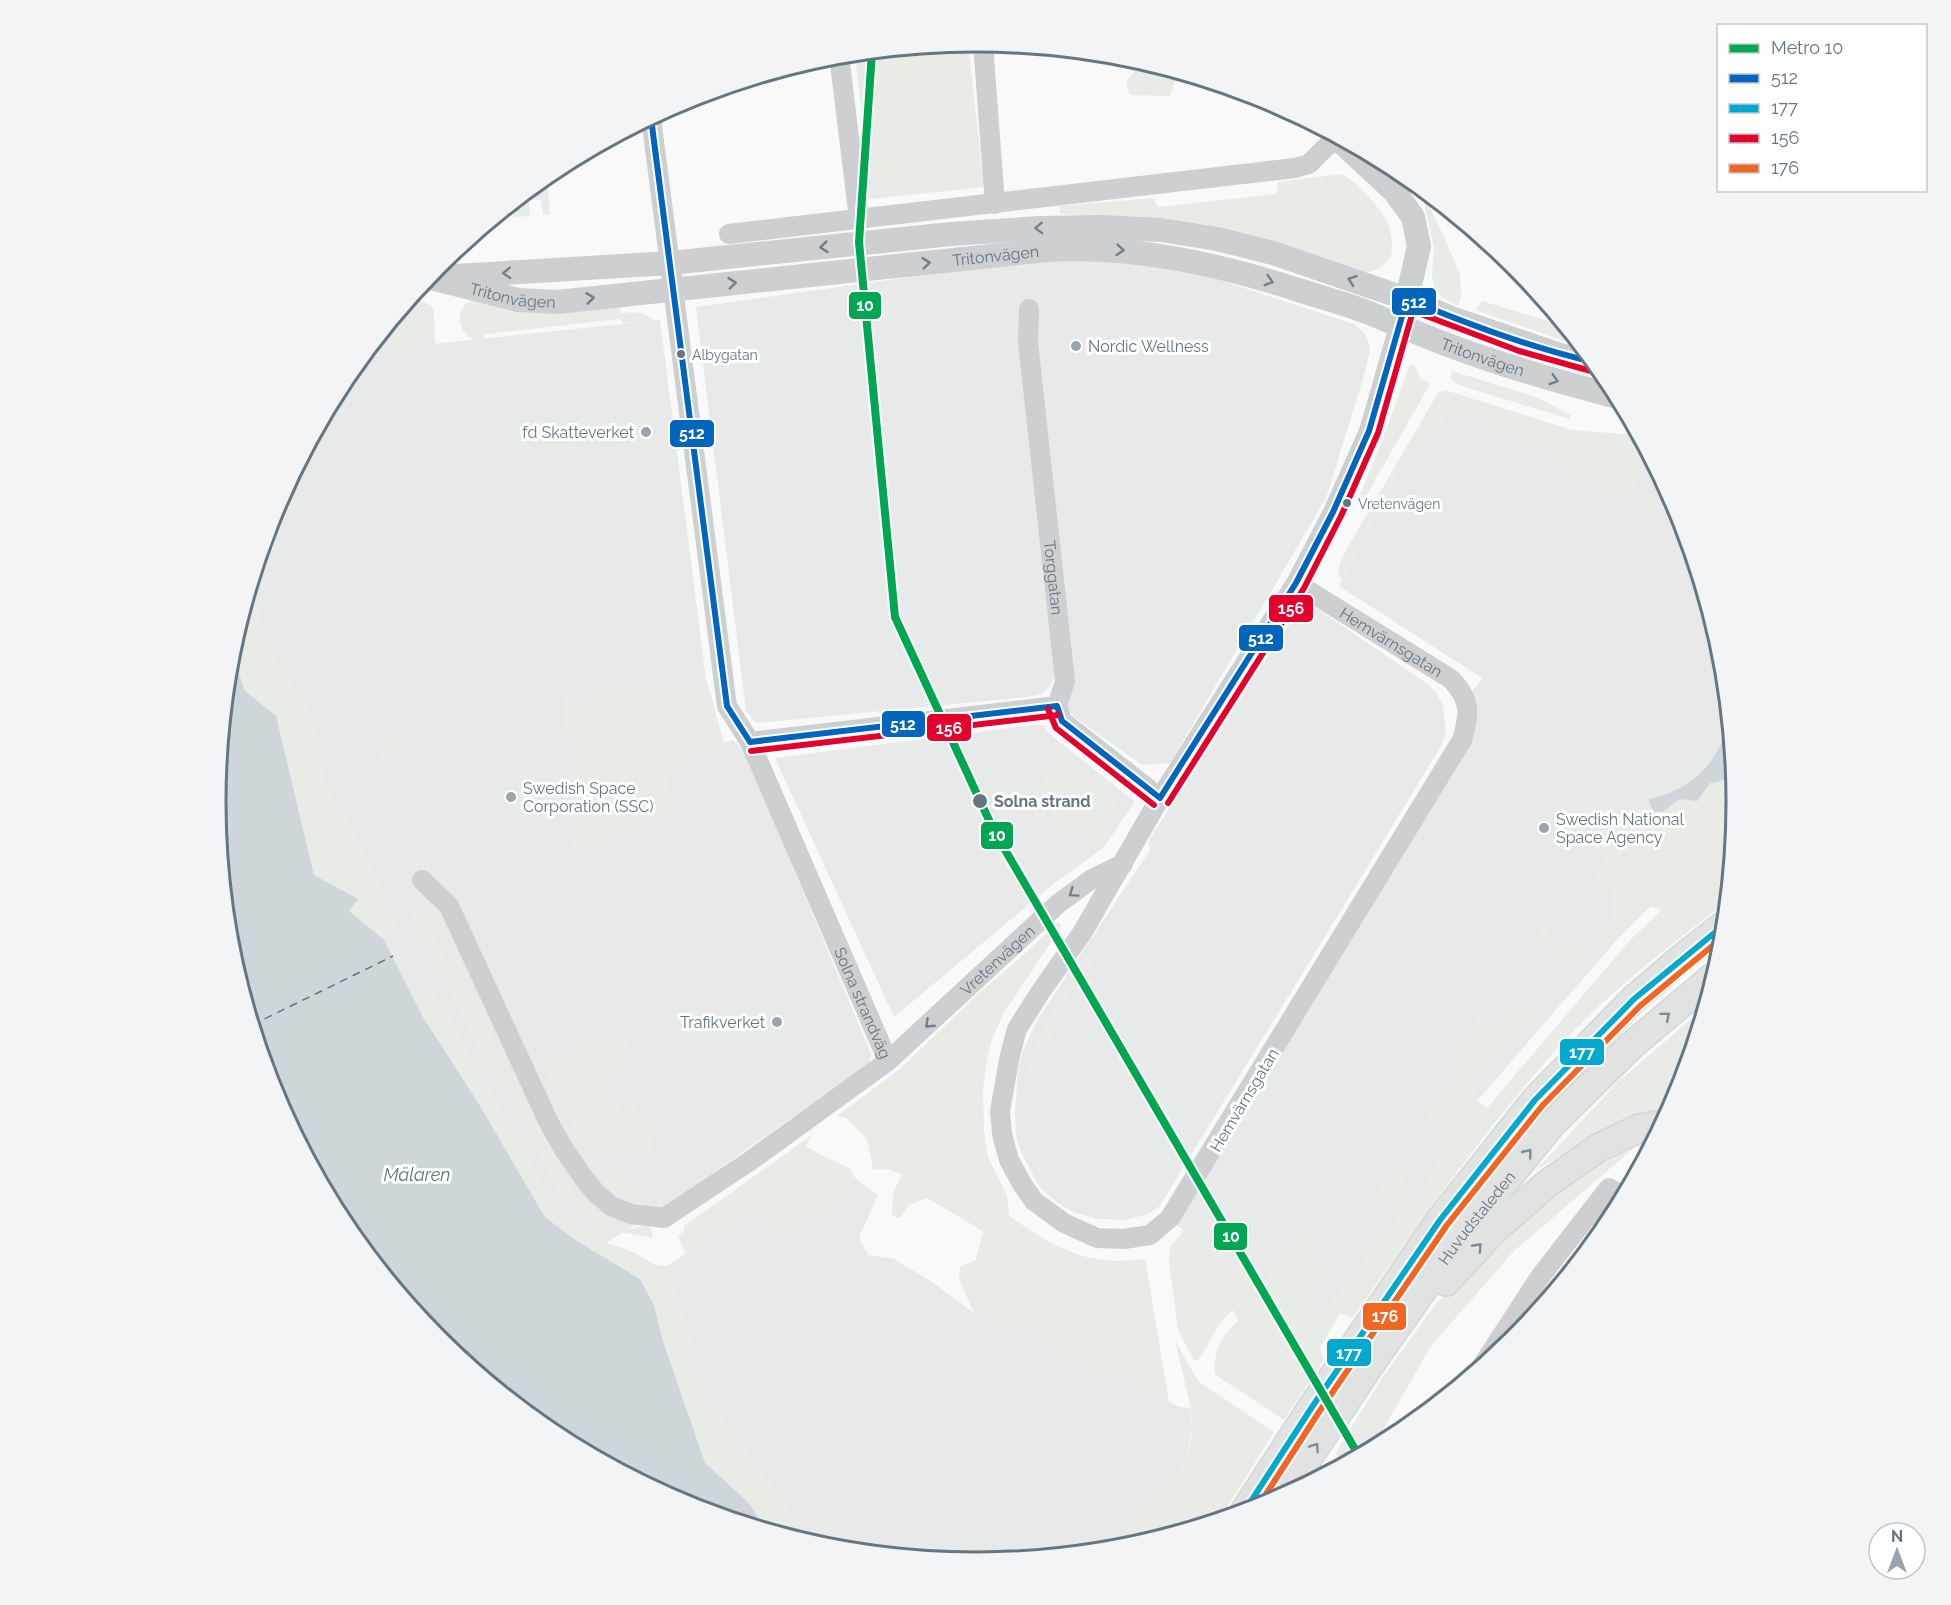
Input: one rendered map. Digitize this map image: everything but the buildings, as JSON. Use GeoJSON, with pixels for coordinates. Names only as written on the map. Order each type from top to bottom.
{"type":"FeatureCollection","features":[{"type":"Feature","properties":{"kind":"main road","name":"Huvudstaleden"},"geometry":{"type":"LineString","coordinates":[[1252,1499],[1318,1398],[1440,1220],[1534,1100],[1634,999],[1714,933]]}},
{"type":"Feature","properties":{"kind":"main road","name":"Huvudstaleden"},"geometry":{"type":"LineString","coordinates":[[1293,1482],[1368,1368],[1460,1237],[1551,1125],[1632,1044],[1703,986]]}},
{"type":"Feature","properties":{"kind":"main road"},"geometry":{"type":"LineString","coordinates":[[1368,1368],[1492,1231],[1548,1183],[1598,1148],[1639,1128],[1652,1126]]}},
{"type":"Feature","properties":{"kind":"street"},"geometry":{"type":"LineString","coordinates":[[984,52],[995,204]]}},
{"type":"Feature","properties":{"kind":"street"},"geometry":{"type":"LineString","coordinates":[[840,65],[859,219]]}},
{"type":"Feature","properties":{"kind":"street"},"geometry":{"type":"LineString","coordinates":[[652,126],[670,263]]}},
{"type":"Feature","properties":{"kind":"street"},"geometry":{"type":"LineString","coordinates":[[729,234],[1295,168],[1309,164],[1336,145]]}},
{"type":"Feature","properties":{"kind":"street"},"geometry":{"type":"LineString","coordinates":[[1123,864],[1160,798],[1296,583],[1334,512],[1369,431],[1400,326],[1419,246],[1413,217],[1389,187],[1360,159]]}},
{"type":"Feature","properties":{"kind":"street","name":"Tritonvägen"},"geometry":{"type":"LineString","coordinates":[[440,277],[670,263],[951,234],[1039,228],[1101,227],[1161,230],[1217,239],[1273,253],[1407,299],[1451,318],[1560,355],[1580,359]]}},
{"type":"Feature","properties":{"kind":"street","name":"Tritonvägen"},"geometry":{"type":"LineString","coordinates":[[437,280],[518,300],[557,302],[1047,250],[1103,249],[1213,265],[1365,311],[1457,348],[1535,374],[1603,393]]}},
{"type":"Feature","properties":{"kind":"street","name":"Solna strandväg"},"geometry":{"type":"LineString","coordinates":[[422,880],[449,906],[549,1122],[565,1151],[595,1192],[611,1206],[631,1214],[664,1218],[750,1161],[888,1061],[750,742],[727,706],[670,263]]}},
{"type":"Feature","properties":{"kind":"street","name":"Torggatan"},"geometry":{"type":"LineString","coordinates":[[1029,309],[1028,342],[1065,681],[1057,706]]}},
{"type":"Feature","properties":{"kind":"street","name":"Hemvärnsgatan"},"geometry":{"type":"LineString","coordinates":[[1123,864],[1082,933],[1017,1029],[1000,1111],[1002,1134],[1009,1160],[1034,1201],[1065,1223],[1097,1238],[1124,1239],[1150,1235],[1170,1218],[1181,1203],[1452,759],[1462,740],[1468,721],[1462,690],[1450,679],[1296,583]]}},
{"type":"Feature","properties":{"kind":"street"},"geometry":{"type":"LineString","coordinates":[[750,742],[1057,706],[1062,721],[1160,798]]}},
{"type":"Feature","properties":{"kind":"street","name":"Vretenvägen"},"geometry":{"type":"LineString","coordinates":[[888,1061],[1059,903],[1092,879],[1123,864]]}},
{"type":"Feature","properties":{"kind":"street"},"geometry":{"type":"LineString","coordinates":[[1516,1322],[1540,1277],[1616,1192]]}},
{"type":"Feature","properties":{"kind":"shaded area"},"geometry":{"type":"Polygon","coordinates":[[[969,52],[984,187],[862,200],[861,182],[869,181],[856,63],[926,54],[969,52]]]}},
{"type":"Feature","properties":{"kind":"shaded area"},"geometry":{"type":"Polygon","coordinates":[[[1136,70],[1175,80],[1170,96],[1130,95],[1126,82],[1136,70]]]}},
{"type":"Feature","properties":{"kind":"shaded area"},"geometry":{"type":"Polygon","coordinates":[[[1340,174],[1354,182],[1372,201],[1383,214],[1390,229],[1391,256],[1375,270],[1362,273],[1101,216],[1060,214],[1059,206],[1154,198],[1158,207],[1277,194],[1278,182],[1340,174]]]}},
{"type":"Feature","properties":{"kind":"shaded area"},"geometry":{"type":"Polygon","coordinates":[[[548,187],[550,214],[543,215],[541,200],[529,200],[548,187]]]}},
{"type":"Feature","properties":{"kind":"shaded area"},"geometry":{"type":"Polygon","coordinates":[[[1421,199],[1429,205],[1460,274],[1461,297],[1458,306],[1443,298],[1435,290],[1432,277],[1434,247],[1421,199]]]}},
{"type":"Feature","properties":{"kind":"shaded area"},"geometry":{"type":"Polygon","coordinates":[[[529,200],[530,216],[514,217],[514,212],[529,200]]]}},
{"type":"Feature","properties":{"kind":"shaded area"},"geometry":{"type":"Polygon","coordinates":[[[1075,257],[1190,270],[1356,325],[1364,333],[1369,343],[1370,351],[1363,379],[1326,498],[1170,763],[1142,765],[1065,710],[1061,677],[1054,678],[1042,694],[1028,697],[756,723],[746,711],[696,307],[1017,262],[1075,257]]]}},
{"type":"Feature","properties":{"kind":"shaded area"},"geometry":{"type":"Polygon","coordinates":[[[420,300],[432,306],[435,344],[377,350],[420,300]]]}},
{"type":"Feature","properties":{"kind":"shaded area"},"geometry":{"type":"Polygon","coordinates":[[[474,300],[620,307],[621,313],[642,314],[657,325],[647,326],[646,322],[623,323],[620,319],[486,334],[482,340],[476,340],[463,330],[460,320],[463,307],[474,300]]]}},
{"type":"Feature","properties":{"kind":"shaded area"},"geometry":{"type":"Polygon","coordinates":[[[1482,301],[1551,322],[1567,341],[1564,341],[1475,310],[1482,301]]]}},
{"type":"Feature","properties":{"kind":"shaded area"},"geometry":{"type":"Polygon","coordinates":[[[660,320],[706,679],[724,743],[733,740],[745,752],[871,1054],[869,1063],[674,1201],[594,1250],[577,1241],[423,1017],[384,940],[349,911],[239,661],[251,608],[265,561],[283,515],[326,427],[377,350],[660,320]]]}},
{"type":"Feature","properties":{"kind":"shaded area"},"geometry":{"type":"Polygon","coordinates":[[[1410,364],[1416,367],[1420,379],[1429,382],[1429,386],[1361,505],[1357,502],[1410,364]]]}},
{"type":"Feature","properties":{"kind":"shaded area"},"geometry":{"type":"Polygon","coordinates":[[[1452,371],[1536,397],[1571,415],[1569,419],[1459,385],[1451,377],[1452,371]]]}},
{"type":"Feature","properties":{"kind":"shaded area"},"geometry":{"type":"Polygon","coordinates":[[[1445,390],[1569,429],[1629,435],[1648,471],[1632,485],[1623,501],[1454,407],[1446,411],[1421,451],[1410,459],[1397,474],[1342,580],[1339,566],[1342,557],[1438,393],[1445,390]]]}},
{"type":"Feature","properties":{"kind":"shaded area"},"geometry":{"type":"Polygon","coordinates":[[[1454,407],[1623,501],[1639,475],[1647,470],[1686,561],[1711,656],[1724,753],[1725,816],[1669,888],[1615,942],[1477,1101],[1467,1089],[1472,1081],[1490,1066],[1497,1054],[1511,1045],[1511,1037],[1522,1029],[1501,1009],[1483,1012],[1457,1050],[1457,1066],[1444,1089],[1433,1095],[1427,1110],[1433,1129],[1430,1150],[1439,1167],[1413,1200],[1399,1188],[1406,1172],[1396,1166],[1382,1177],[1405,1210],[1328,1309],[1303,1301],[1309,1279],[1328,1268],[1329,1256],[1304,1260],[1303,1244],[1339,1220],[1286,1246],[1265,1282],[1191,1238],[1175,1223],[1190,1204],[1461,761],[1472,738],[1477,711],[1472,692],[1482,678],[1339,586],[1397,474],[1410,459],[1421,451],[1447,411],[1454,407]]]}},
{"type":"Feature","properties":{"kind":"shaded area"},"geometry":{"type":"Polygon","coordinates":[[[255,593],[269,650],[307,702],[319,741],[327,789],[347,818],[401,932],[384,940],[349,911],[357,899],[314,875],[276,716],[245,691],[238,670],[255,593]]]}},
{"type":"Feature","properties":{"kind":"shaded area"},"geometry":{"type":"Polygon","coordinates":[[[1308,605],[1319,610],[1429,685],[1443,706],[1446,734],[1441,746],[1159,1207],[1148,1214],[1126,1220],[1098,1219],[1076,1213],[1059,1204],[1040,1188],[1021,1152],[1016,1136],[1015,1113],[1018,1071],[1022,1053],[1039,1017],[1150,850],[1149,840],[1254,676],[1289,625],[1308,605]]]}},
{"type":"Feature","properties":{"kind":"shaded area"},"geometry":{"type":"Polygon","coordinates":[[[706,679],[724,743],[667,773],[673,805],[570,857],[563,697],[706,679]]]}},
{"type":"Feature","properties":{"kind":"shaded area"},"geometry":{"type":"Polygon","coordinates":[[[1044,725],[1047,732],[1135,802],[1103,848],[1052,885],[894,1017],[775,758],[1044,725]]]}},
{"type":"Feature","properties":{"kind":"shaded area"},"geometry":{"type":"Polygon","coordinates":[[[394,736],[397,759],[379,761],[376,738],[394,736]]]}},
{"type":"Feature","properties":{"kind":"shaded area"},"geometry":{"type":"Polygon","coordinates":[[[1061,754],[1119,799],[1108,840],[1092,844],[1067,838],[1046,803],[1043,777],[1061,754]]]}},
{"type":"Feature","properties":{"kind":"shaded area"},"geometry":{"type":"Polygon","coordinates":[[[1725,780],[1724,852],[1717,910],[1664,951],[1584,1020],[1537,1072],[1481,1140],[1352,1318],[1340,1313],[1320,1348],[1324,1360],[1284,1420],[1214,1374],[1215,1358],[1220,1344],[1227,1332],[1238,1321],[1233,1310],[1217,1328],[1198,1361],[1193,1359],[1178,1329],[1169,1262],[1170,1248],[1183,1231],[1264,1282],[1286,1246],[1303,1226],[1340,1209],[1339,1220],[1303,1244],[1305,1259],[1329,1256],[1328,1268],[1309,1279],[1303,1301],[1328,1309],[1404,1210],[1376,1194],[1382,1177],[1396,1165],[1406,1172],[1399,1188],[1413,1199],[1439,1167],[1430,1150],[1433,1129],[1427,1110],[1433,1095],[1444,1089],[1457,1066],[1457,1050],[1483,1012],[1501,1009],[1514,998],[1525,1004],[1534,1014],[1522,1029],[1511,1037],[1511,1045],[1468,1088],[1477,1090],[1477,1101],[1487,1108],[1631,939],[1662,910],[1647,905],[1601,953],[1597,942],[1610,917],[1610,887],[1607,888],[1594,876],[1636,807],[1653,815],[1669,810],[1680,800],[1701,802],[1708,786],[1725,780]]]}},
{"type":"Feature","properties":{"kind":"shaded area"},"geometry":{"type":"Polygon","coordinates":[[[415,905],[438,910],[446,915],[453,928],[436,936],[446,959],[459,954],[497,1043],[507,1050],[512,1062],[491,1072],[410,920],[415,905]]]}},
{"type":"Feature","properties":{"kind":"shaded area"},"geometry":{"type":"Polygon","coordinates":[[[1547,918],[1549,938],[1562,949],[1569,939],[1593,935],[1593,944],[1576,957],[1560,961],[1542,949],[1537,925],[1547,918]]]}},
{"type":"Feature","properties":{"kind":"shaded area"},"geometry":{"type":"Polygon","coordinates":[[[1057,923],[1061,924],[1061,927],[1002,1016],[992,1040],[983,1089],[984,1132],[988,1157],[1007,1195],[1009,1216],[1026,1228],[1057,1246],[1088,1257],[1124,1261],[1145,1259],[1169,1402],[986,1322],[974,1313],[959,1279],[960,1266],[976,1260],[983,1231],[927,1198],[909,1205],[900,1218],[892,1216],[893,1193],[902,1175],[888,1169],[873,1170],[867,1139],[846,1118],[837,1116],[901,1068],[981,991],[1057,923]]]}},
{"type":"Feature","properties":{"kind":"shaded area"},"geometry":{"type":"Polygon","coordinates":[[[1087,958],[1096,965],[1078,993],[1067,985],[1087,958]]]}},
{"type":"Feature","properties":{"kind":"shaded area"},"geometry":{"type":"Polygon","coordinates":[[[432,985],[556,1205],[571,1220],[605,1242],[633,1252],[655,1265],[667,1266],[695,1353],[695,1379],[806,1533],[760,1521],[749,1503],[705,1463],[663,1341],[654,1305],[640,1279],[577,1241],[545,1217],[479,1104],[423,1017],[412,994],[432,985]]]}},
{"type":"Feature","properties":{"kind":"shaded area"},"geometry":{"type":"Polygon","coordinates":[[[1065,990],[1072,993],[1066,1004],[1065,1016],[1030,1074],[1026,1072],[1036,1039],[1065,990]]]}},
{"type":"Feature","properties":{"kind":"shaded area"},"geometry":{"type":"Polygon","coordinates":[[[1694,1016],[1686,1044],[1657,1113],[1626,1120],[1581,1143],[1535,1171],[1618,1082],[1694,1016]]]}},
{"type":"Feature","properties":{"kind":"shaded area"},"geometry":{"type":"Polygon","coordinates":[[[620,1029],[634,1052],[599,1079],[623,1112],[634,1103],[651,1128],[653,1156],[638,1160],[593,1162],[562,1110],[541,1065],[577,1051],[575,1048],[594,1041],[606,1043],[603,1034],[620,1029]]]}},
{"type":"Feature","properties":{"kind":"shaded area"},"geometry":{"type":"Polygon","coordinates":[[[516,1074],[560,1157],[559,1166],[580,1197],[595,1214],[622,1227],[632,1229],[644,1225],[651,1228],[653,1238],[607,1230],[559,1196],[498,1080],[516,1074]]]}},
{"type":"Feature","properties":{"kind":"shaded area"},"geometry":{"type":"Polygon","coordinates":[[[812,1135],[806,1146],[850,1168],[854,1177],[835,1213],[778,1234],[746,1215],[686,1255],[678,1236],[684,1231],[684,1226],[812,1135]]]}},
{"type":"Feature","properties":{"kind":"shaded area"},"geometry":{"type":"Polygon","coordinates":[[[1646,1139],[1641,1147],[1635,1147],[1514,1251],[1431,1346],[1381,1433],[1341,1457],[1335,1454],[1382,1378],[1435,1305],[1527,1212],[1607,1152],[1646,1139]]]}},
{"type":"Feature","properties":{"kind":"shaded area"},"geometry":{"type":"Polygon","coordinates":[[[610,1172],[636,1176],[642,1184],[641,1199],[638,1202],[627,1200],[609,1190],[602,1182],[610,1172]]]}},
{"type":"Feature","properties":{"kind":"shaded area"},"geometry":{"type":"Polygon","coordinates":[[[854,1177],[878,1195],[859,1237],[868,1255],[894,1259],[935,1284],[986,1322],[1178,1406],[1191,1409],[1192,1431],[1186,1459],[1178,1474],[1158,1498],[1137,1503],[1135,1535],[1073,1546],[1025,1551],[976,1552],[926,1551],[878,1546],[806,1533],[695,1379],[695,1353],[667,1266],[746,1215],[835,1213],[854,1177]]]}},
{"type":"Feature","properties":{"kind":"shaded area"},"geometry":{"type":"Polygon","coordinates":[[[1175,1340],[1198,1381],[1274,1432],[1225,1510],[1135,1535],[1137,1503],[1152,1493],[1159,1497],[1186,1458],[1192,1436],[1191,1409],[1175,1340]]]}},
{"type":"Feature","properties":{"kind":"water","name":"Mälaren"},"geometry":{"type":"Polygon","coordinates":[[[238,670],[245,691],[276,716],[314,875],[358,899],[349,911],[384,940],[423,1017],[479,1104],[545,1217],[577,1241],[640,1279],[654,1305],[663,1341],[705,1463],[749,1503],[760,1521],[688,1495],[644,1475],[600,1452],[519,1398],[445,1333],[412,1297],[380,1259],[326,1178],[303,1134],[265,1044],[240,949],[227,852],[226,802],[227,753],[238,670]]]}},
{"type":"Feature","properties":{"kind":"water"},"geometry":{"type":"Polygon","coordinates":[[[1722,738],[1725,778],[1710,783],[1697,801],[1679,799],[1664,811],[1655,812],[1649,799],[1681,788],[1690,782],[1707,767],[1722,738]]]}},
{"type":"Feature","properties":{"kind":"ferry route"},"geometry":{"type":"LineString","coordinates":[[258,1022],[393,956]]}},
{"type":"Feature","properties":{"kind":"metro line","name":"10"},"geometry":{"type":"LineString","coordinates":[[871,60],[859,242],[895,617],[994,831],[1355,1449]]}},
{"type":"Feature","properties":{"kind":"transit line","name":"512"},"geometry":{"type":"LineString","coordinates":[[652,126],[727,706],[750,742]]}},
{"type":"Feature","properties":{"kind":"transit line","name":"512"},"geometry":{"type":"LineString","coordinates":[[1160,798],[1296,583],[1333,512],[1369,431],[1407,299],[1499,334],[1580,358]]}},
{"type":"Feature","properties":{"kind":"transit line","name":"156"},"geometry":{"type":"LineString","coordinates":[[1168,803],[1304,588],[1341,516],[1378,433],[1413,311],[1519,351],[1588,370]]}},
{"type":"Feature","properties":{"kind":"transit line","name":"512"},"geometry":{"type":"LineString","coordinates":[[1057,706],[1062,721],[1160,798]]}},
{"type":"Feature","properties":{"kind":"transit line","name":"512"},"geometry":{"type":"LineString","coordinates":[[750,742],[1057,706]]}},
{"type":"Feature","properties":{"kind":"transit line","name":"156"},"geometry":{"type":"LineString","coordinates":[[1048,709],[1056,728],[1154,805]]}},
{"type":"Feature","properties":{"kind":"transit line","name":"156"},"geometry":{"type":"LineString","coordinates":[[751,751],[1058,715]]}},
{"type":"Feature","properties":{"kind":"transit line","name":"177"},"geometry":{"type":"LineString","coordinates":[[1252,1499],[1312,1407],[1440,1220],[1535,1100],[1634,999],[1714,934]]}},
{"type":"Feature","properties":{"kind":"transit line","name":"176"},"geometry":{"type":"LineString","coordinates":[[1266,1493],[1319,1412],[1447,1225],[1542,1106],[1640,1006],[1711,947]]}},
{"type":"Feature","properties":{"kind":"place","name":"Nordic Wellness"},"geometry":{"type":"Point","coordinates":[1076,346]}},
{"type":"Feature","properties":{"kind":"place","name":"Albygatan"},"geometry":{"type":"Point","coordinates":[681,354]}},
{"type":"Feature","properties":{"kind":"place","name":"fd Skatteverket"},"geometry":{"type":"Point","coordinates":[646,432]}},
{"type":"Feature","properties":{"kind":"place","name":"Vretenvägen"},"geometry":{"type":"Point","coordinates":[1347,503]}},
{"type":"Feature","properties":{"kind":"place","name":"Swedish Space Corporation (SSC)"},"geometry":{"type":"Point","coordinates":[511,797]}},
{"type":"Feature","properties":{"kind":"place","name":"Solna strand"},"geometry":{"type":"Point","coordinates":[980,801]}},
{"type":"Feature","properties":{"kind":"place","name":"Swedish National Space Agency"},"geometry":{"type":"Point","coordinates":[1544,828]}},
{"type":"Feature","properties":{"kind":"place","name":"Trafikverket"},"geometry":{"type":"Point","coordinates":[777,1022]}}]}
